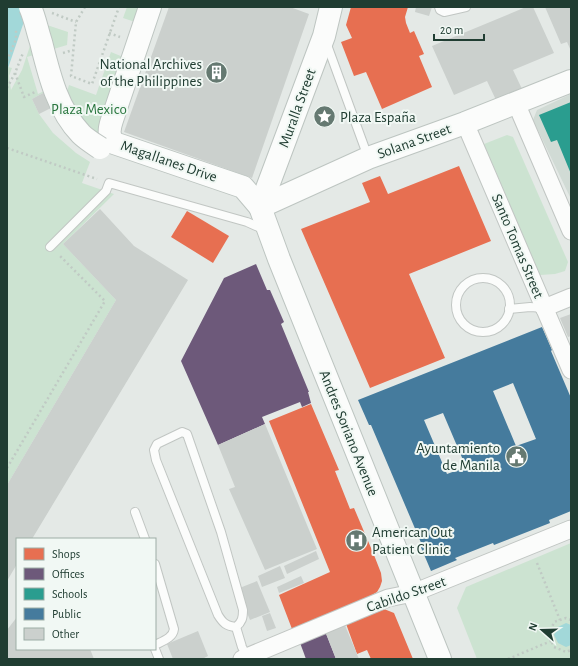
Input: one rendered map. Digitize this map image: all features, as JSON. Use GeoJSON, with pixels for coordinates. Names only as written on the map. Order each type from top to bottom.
{"type":"FeatureCollection","features":[{"type":"Feature","properties":{"kind":"street","name":"Magallanes Drive"},"geometry":{"type":"LineString","coordinates":[[150,7],[110,126],[110,136],[112,140],[114,143],[243,187],[260,207]]}},
{"type":"Feature","properties":{"kind":"street","name":"Muralla Street"},"geometry":{"type":"LineString","coordinates":[[260,207],[324,36],[330,7]]}},
{"type":"Feature","properties":{"kind":"street"},"geometry":{"type":"LineString","coordinates":[[39,10],[35,21],[54,89],[64,109],[81,134],[100,148],[142,166],[230,195],[260,207]]}},
{"type":"Feature","properties":{"kind":"street","name":"Solana Street"},"geometry":{"type":"LineString","coordinates":[[260,207],[368,158],[465,123],[571,81]]}},
{"type":"Feature","properties":{"kind":"street"},"geometry":{"type":"LineString","coordinates":[[516,103],[571,231]]}},
{"type":"Feature","properties":{"kind":"street","name":"Santo Tomas Street"},"geometry":{"type":"LineString","coordinates":[[465,123],[571,370]]}},
{"type":"Feature","properties":{"kind":"street","name":"Andres Soriano Avenue"},"geometry":{"type":"LineString","coordinates":[[260,207],[282,266],[440,659]]}},
{"type":"Feature","properties":{"kind":"street"},"geometry":{"type":"LineString","coordinates":[[544,308],[571,297]]}},
{"type":"Feature","properties":{"kind":"street","name":"Cabildo Street"},"geometry":{"type":"LineString","coordinates":[[245,658],[388,598],[413,593],[571,529]]}},
{"type":"Feature","properties":{"kind":"lane"},"geometry":{"type":"LineString","coordinates":[[439,7],[440,10],[444,12],[466,7]]}},
{"type":"Feature","properties":{"kind":"lane"},"geometry":{"type":"LineString","coordinates":[[324,36],[368,158]]}},
{"type":"Feature","properties":{"kind":"lane"},"geometry":{"type":"LineString","coordinates":[[50,247],[106,191],[109,183],[247,222],[269,231]]}},
{"type":"Feature","properties":{"kind":"lane"},"geometry":{"type":"LineString","coordinates":[[478,278],[487,278],[502,286],[507,293],[509,309],[507,317],[502,324],[487,332],[478,332],[470,329],[459,318],[456,310],[456,301],[459,293],[470,281],[478,278]]}},
{"type":"Feature","properties":{"kind":"lane"},"geometry":{"type":"LineString","coordinates":[[509,309],[530,306],[544,308]]}},
{"type":"Feature","properties":{"kind":"lane"},"geometry":{"type":"LineString","coordinates":[[182,432],[187,434],[220,532],[243,610],[241,622],[236,627],[228,626],[218,615],[154,454],[157,444],[182,432]]}},
{"type":"Feature","properties":{"kind":"lane"},"geometry":{"type":"LineString","coordinates":[[135,512],[145,538]]}},
{"type":"Feature","properties":{"kind":"lane"},"geometry":{"type":"LineString","coordinates":[[156,567],[174,632],[172,636],[156,644]]}},
{"type":"Feature","properties":{"kind":"lane"},"geometry":{"type":"LineString","coordinates":[[236,627],[245,658]]}},
{"type":"Feature","properties":{"kind":"path"},"geometry":{"type":"LineString","coordinates":[[86,7],[76,22],[71,76],[92,84],[119,7]]}},
{"type":"Feature","properties":{"kind":"path"},"geometry":{"type":"LineString","coordinates":[[39,10],[76,22]]}},
{"type":"Feature","properties":{"kind":"path"},"geometry":{"type":"LineString","coordinates":[[7,61],[16,38],[15,25]]}},
{"type":"Feature","properties":{"kind":"path"},"geometry":{"type":"LineString","coordinates":[[109,33],[124,38]]}},
{"type":"Feature","properties":{"kind":"path"},"geometry":{"type":"LineString","coordinates":[[7,87],[19,66]]}},
{"type":"Feature","properties":{"kind":"path"},"geometry":{"type":"LineString","coordinates":[[16,73],[24,97]]}},
{"type":"Feature","properties":{"kind":"path"},"geometry":{"type":"LineString","coordinates":[[7,148],[109,183]]}},
{"type":"Feature","properties":{"kind":"path"},"geometry":{"type":"LineString","coordinates":[[7,468],[105,301],[50,247]]}},
{"type":"Feature","properties":{"kind":"path"},"geometry":{"type":"LineString","coordinates":[[537,562],[560,620]]}},
{"type":"Feature","properties":{"kind":"path"},"geometry":{"type":"LineString","coordinates":[[571,620],[566,618],[554,622],[549,635],[554,647],[566,652],[571,650]]}},
{"type":"Feature","properties":{"kind":"path"},"geometry":{"type":"LineString","coordinates":[[508,659],[551,641]]}},
{"type":"Feature","properties":{"kind":"shaded area"},"geometry":{"type":"Polygon","coordinates":[[[571,94],[571,199],[533,120],[537,110],[571,94]]]}},
{"type":"Feature","properties":{"kind":"green space"},"geometry":{"type":"Polygon","coordinates":[[[127,7],[141,7],[135,22],[123,18],[127,7]]]}},
{"type":"Feature","properties":{"kind":"green space","name":"Plaza Mexico"},"geometry":{"type":"Polygon","coordinates":[[[38,22],[68,32],[67,45],[27,57],[38,94],[56,85],[64,101],[69,85],[96,95],[111,52],[123,57],[97,135],[74,116],[66,106],[56,86],[32,99],[39,114],[53,133],[76,153],[90,162],[82,183],[114,194],[63,244],[116,300],[7,485],[7,71],[8,67],[12,68],[9,76],[11,90],[22,70],[38,22]]]}},
{"type":"Feature","properties":{"kind":"green space"},"geometry":{"type":"Polygon","coordinates":[[[507,135],[513,137],[568,262],[565,271],[555,274],[540,275],[484,144],[507,135]]]}},
{"type":"Feature","properties":{"kind":"green space"},"geometry":{"type":"Polygon","coordinates":[[[571,543],[571,659],[477,659],[457,608],[466,587],[571,543]]]}},
{"type":"Feature","properties":{"kind":"water"},"geometry":{"type":"Polygon","coordinates":[[[7,7],[29,7],[7,71],[7,7]]]}},
{"type":"Feature","properties":{"kind":"water"},"geometry":{"type":"Polygon","coordinates":[[[566,623],[571,625],[571,645],[566,647],[558,643],[554,635],[558,627],[566,623]]]}},
{"type":"Feature","properties":{"kind":"building: Shops"},"geometry":{"type":"Polygon","coordinates":[[[351,7],[408,7],[405,17],[406,23],[410,33],[414,31],[424,54],[419,56],[432,87],[382,109],[366,72],[354,76],[341,42],[352,38],[346,25],[351,7]]]}},
{"type":"Feature","properties":{"kind":"building: Shops"},"geometry":{"type":"Polygon","coordinates":[[[459,166],[491,241],[409,274],[445,358],[370,388],[301,229],[370,202],[362,183],[380,176],[388,194],[459,166]]]}},
{"type":"Feature","properties":{"kind":"building: Shops"},"geometry":{"type":"Polygon","coordinates":[[[187,211],[229,236],[213,263],[171,237],[187,211]]]}},
{"type":"Feature","properties":{"kind":"building: Shops"},"geometry":{"type":"Polygon","coordinates":[[[311,404],[339,470],[335,471],[350,509],[354,508],[381,573],[382,581],[377,592],[369,597],[292,629],[279,595],[330,572],[269,421],[311,404]]]}},
{"type":"Feature","properties":{"kind":"building: Shops"},"geometry":{"type":"Polygon","coordinates":[[[378,609],[384,609],[394,613],[413,659],[371,659],[367,650],[357,654],[345,621],[378,609]]]}},
{"type":"Feature","properties":{"kind":"building: Offices"},"geometry":{"type":"Polygon","coordinates":[[[256,264],[267,290],[270,290],[284,322],[281,324],[309,392],[311,403],[302,407],[300,402],[262,417],[265,424],[218,445],[181,361],[224,278],[256,264]]]}},
{"type":"Feature","properties":{"kind":"building: Offices"},"geometry":{"type":"Polygon","coordinates":[[[325,631],[336,659],[306,659],[299,640],[325,631]]]}},
{"type":"Feature","properties":{"kind":"building: Schools"},"geometry":{"type":"Polygon","coordinates":[[[571,102],[571,174],[557,140],[551,142],[539,115],[571,102]]]}},
{"type":"Feature","properties":{"kind":"building: Public","name":"Ayuntamiento de Manila"},"geometry":{"type":"Polygon","coordinates":[[[542,327],[571,398],[571,511],[549,520],[550,523],[494,545],[493,543],[455,558],[457,560],[431,571],[420,545],[422,545],[371,425],[369,425],[358,400],[542,327]],[[513,383],[493,391],[516,446],[536,439],[513,383]],[[443,413],[424,420],[447,474],[466,467],[443,413]]]}},
{"type":"Feature","properties":{"kind":"building: Other","name":"National Archives of the Philippines"},"geometry":{"type":"Polygon","coordinates":[[[169,7],[290,7],[309,14],[252,178],[124,132],[169,7]]]}},
{"type":"Feature","properties":{"kind":"building: Other"},"geometry":{"type":"Polygon","coordinates":[[[416,7],[432,7],[429,16],[415,12],[416,7]]]}},
{"type":"Feature","properties":{"kind":"building: Other"},"geometry":{"type":"Polygon","coordinates":[[[526,7],[533,7],[554,53],[513,70],[522,89],[496,100],[487,81],[454,95],[432,46],[526,7]]]}},
{"type":"Feature","properties":{"kind":"building: Other"},"geometry":{"type":"Polygon","coordinates":[[[545,7],[571,7],[571,51],[567,42],[561,44],[545,7]]]}},
{"type":"Feature","properties":{"kind":"building: Other"},"geometry":{"type":"Polygon","coordinates":[[[56,86],[63,102],[39,114],[32,99],[56,86]]]}},
{"type":"Feature","properties":{"kind":"building: Other"},"geometry":{"type":"Polygon","coordinates":[[[100,209],[134,246],[188,280],[33,538],[16,538],[16,566],[7,581],[7,485],[116,300],[63,244],[100,209]]]}},
{"type":"Feature","properties":{"kind":"building: Other"},"geometry":{"type":"Polygon","coordinates":[[[571,314],[571,336],[568,337],[560,318],[571,314]]]}},
{"type":"Feature","properties":{"kind":"building: Other"},"geometry":{"type":"Polygon","coordinates":[[[265,424],[317,549],[265,570],[229,489],[235,487],[218,445],[265,424]]]}},
{"type":"Feature","properties":{"kind":"building: Other"},"geometry":{"type":"Polygon","coordinates":[[[316,551],[319,559],[287,574],[284,566],[316,551]]]}},
{"type":"Feature","properties":{"kind":"building: Other"},"geometry":{"type":"Polygon","coordinates":[[[280,566],[285,578],[262,587],[258,576],[280,566]]]}},
{"type":"Feature","properties":{"kind":"building: Other"},"geometry":{"type":"Polygon","coordinates":[[[301,576],[304,583],[279,593],[277,587],[301,576]]]}},
{"type":"Feature","properties":{"kind":"building: Other"},"geometry":{"type":"Polygon","coordinates":[[[257,581],[270,612],[250,620],[237,589],[257,581]]]}},
{"type":"Feature","properties":{"kind":"building: Other"},"geometry":{"type":"Polygon","coordinates":[[[270,613],[276,628],[267,631],[262,616],[270,613]]]}},
{"type":"Feature","properties":{"kind":"building: Other"},"geometry":{"type":"Polygon","coordinates":[[[16,618],[16,650],[90,650],[94,659],[7,659],[7,630],[16,618]]]}},
{"type":"Feature","properties":{"kind":"building: Other"},"geometry":{"type":"Polygon","coordinates":[[[344,623],[359,659],[336,659],[325,631],[344,623]]]}},
{"type":"Feature","properties":{"kind":"building: Other"},"geometry":{"type":"Polygon","coordinates":[[[198,631],[208,656],[202,659],[173,659],[167,644],[198,631]]]}},
{"type":"Feature","properties":{"kind":"place","name":"National Archives of the Philippines"},"geometry":{"type":"Point","coordinates":[217,73]}},
{"type":"Feature","properties":{"kind":"place","name":"Plaza España"},"geometry":{"type":"Point","coordinates":[324,117]}},
{"type":"Feature","properties":{"kind":"place","name":"Ayuntamiento de Manila"},"geometry":{"type":"Point","coordinates":[516,457]}},
{"type":"Feature","properties":{"kind":"place","name":"American Out Patient Clinic"},"geometry":{"type":"Point","coordinates":[356,541]}}]}
